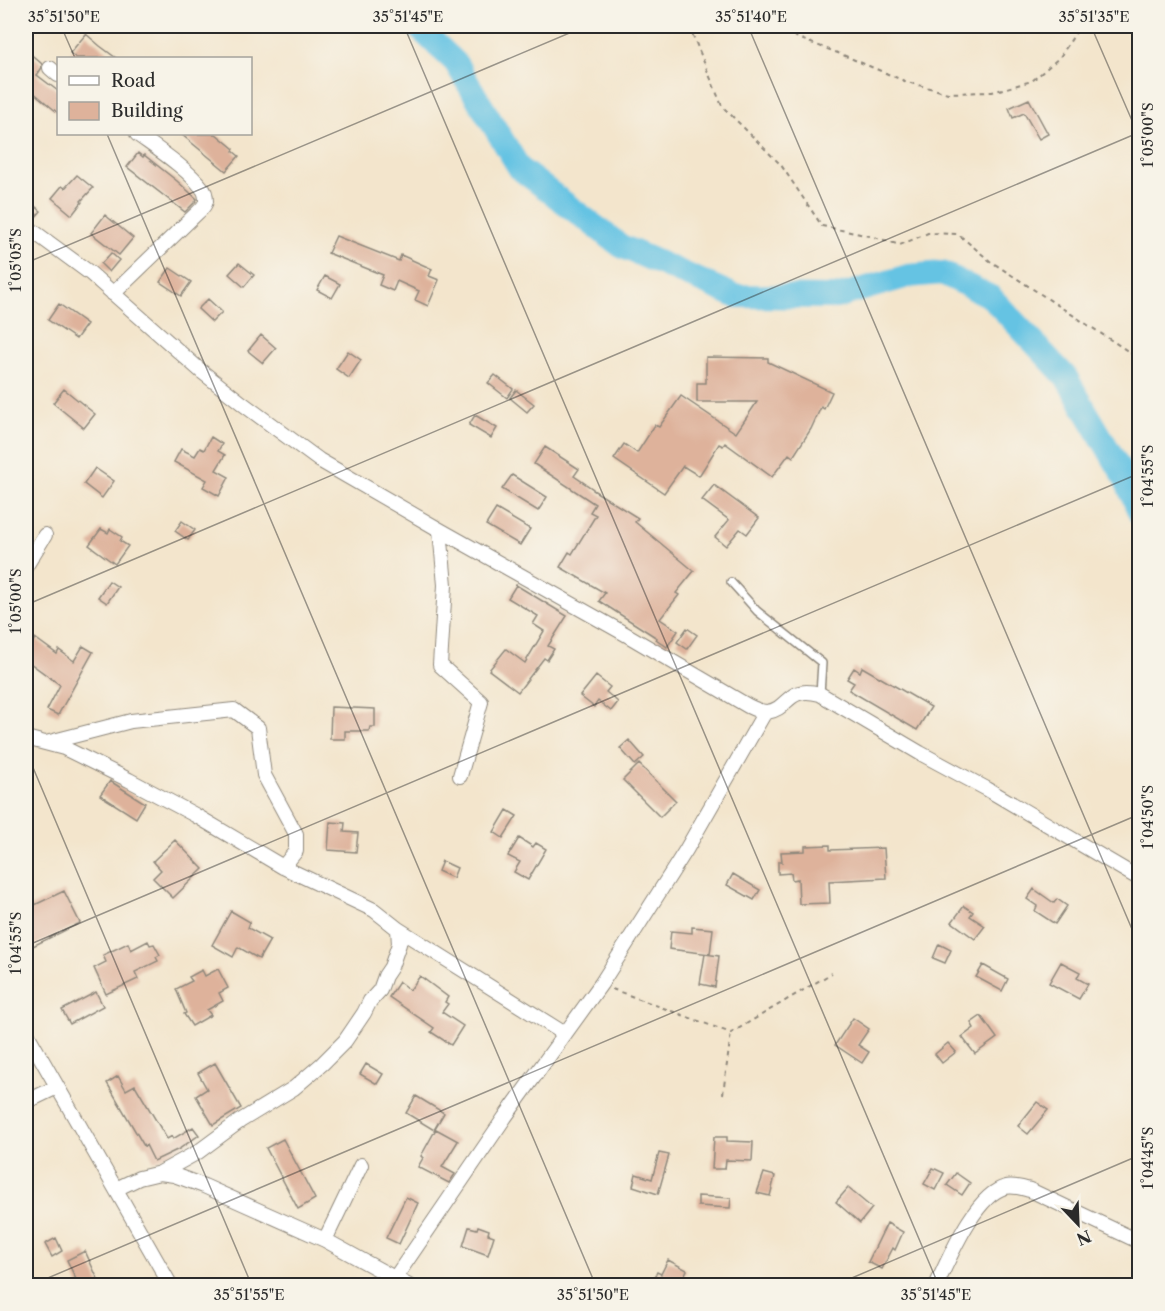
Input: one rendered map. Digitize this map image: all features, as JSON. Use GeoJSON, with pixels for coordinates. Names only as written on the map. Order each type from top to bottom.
{"type":"FeatureCollection","features":[{"type":"Feature","properties":{"kind":"street"},"geometry":{"type":"LineString","coordinates":[[113,294],[206,202],[204,189],[198,183],[181,167],[138,135]]}},
{"type":"Feature","properties":{"kind":"street"},"geometry":{"type":"LineString","coordinates":[[26,225],[90,273],[201,370],[300,447],[362,486],[748,706],[765,712],[774,710],[793,695],[807,691],[820,694],[1140,879]]}},
{"type":"Feature","properties":{"kind":"street"},"geometry":{"type":"LineString","coordinates":[[440,530],[445,585],[440,665],[482,702],[460,776]]}},
{"type":"Feature","properties":{"kind":"street"},"geometry":{"type":"LineString","coordinates":[[26,566],[45,535]]}},
{"type":"Feature","properties":{"kind":"street"},"geometry":{"type":"LineString","coordinates":[[44,744],[131,721],[234,710],[258,728],[264,775],[296,834],[296,851],[283,867]]}},
{"type":"Feature","properties":{"kind":"street"},"geometry":{"type":"LineString","coordinates":[[395,1278],[505,1117],[601,984],[686,850],[765,712]]}},
{"type":"Feature","properties":{"kind":"street"},"geometry":{"type":"LineString","coordinates":[[26,738],[64,748],[129,780],[195,815],[283,867],[374,910],[398,929],[566,1034]]}},
{"type":"Feature","properties":{"kind":"street"},"geometry":{"type":"LineString","coordinates":[[116,1189],[140,1178],[159,1173],[198,1152],[240,1121],[287,1093],[322,1065],[345,1041],[370,1001],[380,990],[399,944],[398,929]]}},
{"type":"Feature","properties":{"kind":"street"},"geometry":{"type":"LineString","coordinates":[[26,1032],[171,1286]]}},
{"type":"Feature","properties":{"kind":"street"},"geometry":{"type":"LineString","coordinates":[[26,1104],[57,1087]]}},
{"type":"Feature","properties":{"kind":"street"},"geometry":{"type":"LineString","coordinates":[[325,1240],[361,1165]]}},
{"type":"Feature","properties":{"kind":"street"},"geometry":{"type":"LineString","coordinates":[[159,1173],[174,1175],[204,1186],[325,1240],[409,1286]]}},
{"type":"Feature","properties":{"kind":"street"},"geometry":{"type":"LineString","coordinates":[[936,1286],[971,1217],[994,1192],[1007,1187],[1030,1190],[1140,1242]]}},
{"type":"Feature","properties":{"kind":"lane"},"geometry":{"type":"LineString","coordinates":[[731,582],[757,611],[822,663],[820,694]]}},
{"type":"Feature","properties":{"kind":"path"},"geometry":{"type":"LineString","coordinates":[[689,26],[722,106],[781,165],[822,226],[900,245],[928,233],[958,234],[990,261],[1140,359]]}},
{"type":"Feature","properties":{"kind":"path"},"geometry":{"type":"LineString","coordinates":[[778,26],[798,38],[907,82],[948,93],[992,92],[1032,81],[1060,57],[1080,26]]}},
{"type":"Feature","properties":{"kind":"path"},"geometry":{"type":"LineString","coordinates":[[731,1033],[832,973]]}},
{"type":"Feature","properties":{"kind":"path"},"geometry":{"type":"LineString","coordinates":[[601,984],[731,1033]]}},
{"type":"Feature","properties":{"kind":"path"},"geometry":{"type":"LineString","coordinates":[[723,1094],[731,1033]]}},
{"type":"Feature","properties":{"kind":"building"},"geometry":{"type":"Polygon","coordinates":[[[86,34],[115,57],[75,57],[70,53],[86,34]]]}},
{"type":"Feature","properties":{"kind":"building"},"geometry":{"type":"Polygon","coordinates":[[[26,50],[42,64],[37,75],[57,90],[57,112],[27,87],[26,89],[26,50]]]}},
{"type":"Feature","properties":{"kind":"building"},"geometry":{"type":"Polygon","coordinates":[[[1029,99],[1048,134],[1039,139],[1024,113],[1013,118],[1009,108],[1029,99]]]}},
{"type":"Feature","properties":{"kind":"building"},"geometry":{"type":"Polygon","coordinates":[[[182,135],[217,135],[239,156],[226,171],[182,135]]]}},
{"type":"Feature","properties":{"kind":"building"},"geometry":{"type":"Polygon","coordinates":[[[138,153],[143,157],[144,155],[197,199],[185,212],[127,167],[138,153]]]}},
{"type":"Feature","properties":{"kind":"building"},"geometry":{"type":"Polygon","coordinates":[[[77,175],[93,188],[72,215],[52,198],[62,186],[65,188],[77,175]]]}},
{"type":"Feature","properties":{"kind":"building"},"geometry":{"type":"Polygon","coordinates":[[[26,199],[41,211],[34,219],[26,212],[26,199]]]}},
{"type":"Feature","properties":{"kind":"building"},"geometry":{"type":"Polygon","coordinates":[[[105,215],[133,238],[119,255],[91,233],[105,215]]]}},
{"type":"Feature","properties":{"kind":"building"},"geometry":{"type":"Polygon","coordinates":[[[336,236],[399,261],[401,255],[432,269],[429,276],[439,280],[428,306],[415,300],[419,291],[397,281],[393,291],[379,285],[383,275],[328,253],[336,236]]]}},
{"type":"Feature","properties":{"kind":"building"},"geometry":{"type":"Polygon","coordinates":[[[111,253],[119,260],[109,272],[101,264],[111,253]]]}},
{"type":"Feature","properties":{"kind":"building"},"geometry":{"type":"Polygon","coordinates":[[[239,263],[254,275],[244,287],[229,274],[239,263]]]}},
{"type":"Feature","properties":{"kind":"building"},"geometry":{"type":"Polygon","coordinates":[[[170,268],[191,282],[181,296],[160,282],[170,268]]]}},
{"type":"Feature","properties":{"kind":"building"},"geometry":{"type":"Polygon","coordinates":[[[325,276],[340,284],[332,298],[317,290],[325,276]]]}},
{"type":"Feature","properties":{"kind":"building"},"geometry":{"type":"Polygon","coordinates":[[[208,299],[222,312],[212,322],[198,309],[208,299]]]}},
{"type":"Feature","properties":{"kind":"building"},"geometry":{"type":"Polygon","coordinates":[[[59,304],[87,324],[76,339],[48,320],[59,304]]]}},
{"type":"Feature","properties":{"kind":"building"},"geometry":{"type":"Polygon","coordinates":[[[261,335],[276,348],[263,363],[248,351],[261,335]]]}},
{"type":"Feature","properties":{"kind":"building"},"geometry":{"type":"Polygon","coordinates":[[[348,351],[361,360],[349,378],[336,369],[348,351]]]}},
{"type":"Feature","properties":{"kind":"building"},"geometry":{"type":"Polygon","coordinates":[[[706,357],[768,358],[768,362],[832,392],[824,409],[821,407],[811,429],[793,457],[789,454],[772,477],[725,443],[723,446],[719,444],[699,476],[683,466],[664,493],[614,459],[624,444],[637,453],[655,425],[659,427],[681,396],[736,433],[757,402],[697,402],[697,383],[706,383],[706,357]]]}},
{"type":"Feature","properties":{"kind":"building"},"geometry":{"type":"Polygon","coordinates":[[[495,375],[513,389],[507,398],[488,383],[495,375]]]}},
{"type":"Feature","properties":{"kind":"building"},"geometry":{"type":"Polygon","coordinates":[[[64,389],[95,414],[84,428],[53,403],[64,389]]]}},
{"type":"Feature","properties":{"kind":"building"},"geometry":{"type":"Polygon","coordinates":[[[516,390],[534,404],[527,412],[510,398],[516,390]]]}},
{"type":"Feature","properties":{"kind":"building"},"geometry":{"type":"Polygon","coordinates":[[[475,415],[497,428],[491,438],[469,425],[475,415]]]}},
{"type":"Feature","properties":{"kind":"building"},"geometry":{"type":"Polygon","coordinates":[[[211,437],[222,444],[218,451],[225,455],[216,470],[229,477],[219,496],[203,487],[207,480],[174,462],[181,449],[195,456],[200,448],[204,450],[211,437]]]}},
{"type":"Feature","properties":{"kind":"building"},"geometry":{"type":"Polygon","coordinates":[[[545,447],[579,469],[574,476],[638,518],[635,522],[694,571],[676,593],[679,595],[660,619],[678,631],[667,647],[657,638],[599,601],[605,593],[560,567],[569,552],[572,554],[596,515],[590,512],[595,504],[534,464],[545,447]]]}},
{"type":"Feature","properties":{"kind":"building"},"geometry":{"type":"Polygon","coordinates":[[[95,468],[114,481],[102,498],[84,484],[95,468]]]}},
{"type":"Feature","properties":{"kind":"building"},"geometry":{"type":"Polygon","coordinates":[[[512,475],[547,497],[538,511],[502,489],[512,475]]]}},
{"type":"Feature","properties":{"kind":"building"},"geometry":{"type":"Polygon","coordinates":[[[714,485],[759,518],[747,534],[740,529],[726,546],[715,537],[729,520],[702,500],[714,485]]]}},
{"type":"Feature","properties":{"kind":"building"},"geometry":{"type":"Polygon","coordinates":[[[496,509],[530,529],[520,545],[486,525],[496,509]]]}},
{"type":"Feature","properties":{"kind":"building"},"geometry":{"type":"Polygon","coordinates":[[[182,521],[195,530],[188,540],[175,531],[182,521]]]}},
{"type":"Feature","properties":{"kind":"building"},"geometry":{"type":"Polygon","coordinates":[[[101,529],[108,533],[110,529],[122,537],[120,541],[128,546],[115,564],[89,545],[101,529]]]}},
{"type":"Feature","properties":{"kind":"building"},"geometry":{"type":"Polygon","coordinates":[[[109,581],[118,587],[107,603],[98,597],[109,581]]]}},
{"type":"Feature","properties":{"kind":"building"},"geometry":{"type":"Polygon","coordinates":[[[516,585],[567,616],[548,646],[554,649],[547,660],[544,658],[518,692],[489,670],[506,649],[525,663],[544,631],[533,624],[538,616],[508,598],[516,585]]]}},
{"type":"Feature","properties":{"kind":"building"},"geometry":{"type":"Polygon","coordinates":[[[687,628],[697,635],[687,649],[677,642],[687,628]]]}},
{"type":"Feature","properties":{"kind":"building"},"geometry":{"type":"Polygon","coordinates":[[[35,638],[57,654],[59,650],[74,661],[83,646],[93,652],[58,715],[47,710],[60,685],[26,660],[26,639],[32,644],[35,638]]]}},
{"type":"Feature","properties":{"kind":"building"},"geometry":{"type":"Polygon","coordinates":[[[862,667],[931,707],[917,730],[849,690],[854,683],[847,679],[854,668],[860,672],[862,667]]]}},
{"type":"Feature","properties":{"kind":"building"},"geometry":{"type":"Polygon","coordinates":[[[596,676],[610,687],[606,692],[618,702],[611,711],[598,701],[594,707],[580,696],[596,676]]]}},
{"type":"Feature","properties":{"kind":"building"},"geometry":{"type":"Polygon","coordinates":[[[331,707],[375,709],[375,727],[370,727],[369,731],[345,731],[345,739],[330,739],[331,707]]]}},
{"type":"Feature","properties":{"kind":"building"},"geometry":{"type":"Polygon","coordinates":[[[629,740],[644,757],[635,765],[620,748],[629,740]]]}},
{"type":"Feature","properties":{"kind":"building"},"geometry":{"type":"Polygon","coordinates":[[[639,764],[676,801],[660,817],[623,780],[639,764]]]}},
{"type":"Feature","properties":{"kind":"building"},"geometry":{"type":"Polygon","coordinates":[[[110,781],[145,803],[136,818],[100,795],[110,781]]]}},
{"type":"Feature","properties":{"kind":"building"},"geometry":{"type":"Polygon","coordinates":[[[507,810],[517,816],[503,838],[494,832],[507,810]]]}},
{"type":"Feature","properties":{"kind":"building"},"geometry":{"type":"Polygon","coordinates":[[[330,822],[345,823],[344,832],[358,833],[356,852],[328,850],[330,822]]]}},
{"type":"Feature","properties":{"kind":"building"},"geometry":{"type":"Polygon","coordinates":[[[519,838],[533,847],[536,843],[546,849],[528,880],[514,872],[520,862],[508,856],[519,838]]]}},
{"type":"Feature","properties":{"kind":"building"},"geometry":{"type":"Polygon","coordinates":[[[175,840],[203,869],[173,898],[153,878],[161,870],[153,861],[175,840]]]}},
{"type":"Feature","properties":{"kind":"building"},"geometry":{"type":"Polygon","coordinates":[[[830,845],[830,850],[884,848],[886,878],[829,881],[830,903],[799,904],[798,879],[792,880],[791,873],[778,874],[778,862],[782,862],[781,852],[805,851],[805,846],[830,845]]]}},
{"type":"Feature","properties":{"kind":"building"},"geometry":{"type":"Polygon","coordinates":[[[442,861],[457,868],[453,878],[438,871],[442,861]]]}},
{"type":"Feature","properties":{"kind":"building"},"geometry":{"type":"Polygon","coordinates":[[[733,874],[760,890],[754,900],[727,885],[733,874]]]}},
{"type":"Feature","properties":{"kind":"building"},"geometry":{"type":"Polygon","coordinates":[[[1034,889],[1054,903],[1057,899],[1067,906],[1055,924],[1035,911],[1037,906],[1027,899],[1034,889]]]}},
{"type":"Feature","properties":{"kind":"building"},"geometry":{"type":"Polygon","coordinates":[[[64,891],[80,923],[33,946],[26,930],[26,909],[64,891]]]}},
{"type":"Feature","properties":{"kind":"building"},"geometry":{"type":"Polygon","coordinates":[[[964,906],[973,912],[970,916],[985,926],[975,939],[952,922],[964,906]]]}},
{"type":"Feature","properties":{"kind":"building"},"geometry":{"type":"Polygon","coordinates":[[[231,911],[250,922],[248,928],[270,940],[259,959],[238,947],[233,957],[212,945],[231,911]]]}},
{"type":"Feature","properties":{"kind":"building"},"geometry":{"type":"Polygon","coordinates":[[[692,927],[713,929],[710,954],[669,949],[671,931],[692,933],[692,927]]]}},
{"type":"Feature","properties":{"kind":"building"},"geometry":{"type":"Polygon","coordinates":[[[148,941],[150,945],[154,944],[160,955],[156,957],[158,961],[135,972],[138,979],[106,994],[94,968],[106,962],[103,955],[128,943],[131,950],[148,941]]]}},
{"type":"Feature","properties":{"kind":"building"},"geometry":{"type":"Polygon","coordinates":[[[939,944],[951,950],[945,963],[933,958],[939,944]]]}},
{"type":"Feature","properties":{"kind":"building"},"geometry":{"type":"Polygon","coordinates":[[[705,954],[719,956],[715,987],[700,984],[705,954]]]}},
{"type":"Feature","properties":{"kind":"building"},"geometry":{"type":"Polygon","coordinates":[[[1061,962],[1080,972],[1077,978],[1088,984],[1079,999],[1049,983],[1061,962]]]}},
{"type":"Feature","properties":{"kind":"building"},"geometry":{"type":"Polygon","coordinates":[[[983,965],[1008,979],[1002,991],[976,977],[983,965]]]}},
{"type":"Feature","properties":{"kind":"building"},"geometry":{"type":"Polygon","coordinates":[[[218,969],[228,988],[219,993],[223,1001],[207,1010],[211,1015],[192,1026],[184,1014],[186,1013],[176,989],[192,981],[189,977],[202,970],[205,976],[218,969]]]}},
{"type":"Feature","properties":{"kind":"building"},"geometry":{"type":"Polygon","coordinates":[[[420,976],[448,997],[445,1002],[448,1004],[442,1012],[463,1026],[451,1045],[431,1032],[434,1028],[389,997],[399,982],[410,990],[420,976]]]}},
{"type":"Feature","properties":{"kind":"building"},"geometry":{"type":"Polygon","coordinates":[[[96,992],[103,1006],[70,1024],[62,1010],[96,992]]]}},
{"type":"Feature","properties":{"kind":"building"},"geometry":{"type":"Polygon","coordinates":[[[981,1016],[997,1038],[975,1054],[962,1037],[974,1028],[971,1023],[981,1016]]]}},
{"type":"Feature","properties":{"kind":"building"},"geometry":{"type":"Polygon","coordinates":[[[853,1018],[869,1029],[858,1045],[869,1052],[862,1063],[835,1045],[853,1018]]]}},
{"type":"Feature","properties":{"kind":"building"},"geometry":{"type":"Polygon","coordinates":[[[948,1043],[956,1052],[942,1063],[935,1054],[948,1043]]]}},
{"type":"Feature","properties":{"kind":"building"},"geometry":{"type":"Polygon","coordinates":[[[215,1063],[241,1108],[213,1125],[196,1096],[207,1089],[198,1073],[215,1063]]]}},
{"type":"Feature","properties":{"kind":"building"},"geometry":{"type":"Polygon","coordinates":[[[366,1064],[383,1074],[377,1084],[360,1074],[366,1064]]]}},
{"type":"Feature","properties":{"kind":"building"},"geometry":{"type":"Polygon","coordinates":[[[118,1076],[126,1090],[135,1085],[167,1139],[172,1136],[173,1139],[193,1127],[199,1135],[179,1149],[154,1161],[107,1083],[118,1076]]]}},
{"type":"Feature","properties":{"kind":"building"},"geometry":{"type":"Polygon","coordinates":[[[416,1096],[444,1113],[434,1130],[406,1113],[416,1096]]]}},
{"type":"Feature","properties":{"kind":"building"},"geometry":{"type":"Polygon","coordinates":[[[1037,1102],[1048,1110],[1028,1134],[1018,1126],[1037,1102]]]}},
{"type":"Feature","properties":{"kind":"building"},"geometry":{"type":"Polygon","coordinates":[[[436,1129],[458,1141],[442,1167],[455,1174],[449,1183],[418,1167],[423,1158],[421,1156],[436,1129]]]}},
{"type":"Feature","properties":{"kind":"building"},"geometry":{"type":"Polygon","coordinates":[[[714,1137],[727,1137],[727,1141],[753,1142],[752,1161],[726,1160],[725,1169],[712,1169],[714,1137]]]}},
{"type":"Feature","properties":{"kind":"building"},"geometry":{"type":"Polygon","coordinates":[[[283,1139],[315,1199],[298,1209],[266,1148],[283,1139]]]}},
{"type":"Feature","properties":{"kind":"building"},"geometry":{"type":"Polygon","coordinates":[[[659,1153],[669,1155],[658,1194],[633,1186],[636,1174],[652,1179],[659,1153]]]}},
{"type":"Feature","properties":{"kind":"building"},"geometry":{"type":"Polygon","coordinates":[[[933,1168],[944,1173],[935,1190],[924,1184],[933,1168]]]}},
{"type":"Feature","properties":{"kind":"building"},"geometry":{"type":"Polygon","coordinates":[[[764,1173],[775,1176],[770,1196],[757,1193],[764,1173]]]}},
{"type":"Feature","properties":{"kind":"building"},"geometry":{"type":"Polygon","coordinates":[[[956,1173],[970,1183],[962,1195],[947,1185],[956,1173]]]}},
{"type":"Feature","properties":{"kind":"building"},"geometry":{"type":"Polygon","coordinates":[[[848,1188],[872,1208],[860,1223],[836,1202],[848,1188]]]}},
{"type":"Feature","properties":{"kind":"building"},"geometry":{"type":"Polygon","coordinates":[[[698,1196],[731,1198],[730,1208],[698,1206],[698,1196]]]}},
{"type":"Feature","properties":{"kind":"building"},"geometry":{"type":"Polygon","coordinates":[[[406,1197],[418,1203],[399,1244],[386,1238],[406,1197]]]}},
{"type":"Feature","properties":{"kind":"building"},"geometry":{"type":"Polygon","coordinates":[[[887,1223],[903,1232],[895,1250],[893,1248],[882,1269],[868,1262],[887,1223]]]}},
{"type":"Feature","properties":{"kind":"building"},"geometry":{"type":"Polygon","coordinates":[[[478,1226],[489,1230],[488,1234],[494,1236],[488,1255],[463,1246],[469,1227],[477,1229],[478,1226]]]}},
{"type":"Feature","properties":{"kind":"building"},"geometry":{"type":"Polygon","coordinates":[[[56,1238],[62,1251],[52,1257],[45,1244],[56,1238]]]}},
{"type":"Feature","properties":{"kind":"building"},"geometry":{"type":"Polygon","coordinates":[[[85,1251],[101,1286],[79,1286],[67,1260],[85,1251]]]}},
{"type":"Feature","properties":{"kind":"building"},"geometry":{"type":"Polygon","coordinates":[[[668,1260],[687,1270],[680,1284],[683,1286],[650,1286],[657,1272],[661,1274],[668,1260]]]}},
{"type":"Feature","properties":{"kind":"waterway"},"geometry":{"type":"LineString","coordinates":[[417,26],[455,62],[520,169],[621,246],[735,296],[836,297],[908,276],[942,273],[991,297],[1066,377],[1125,478],[1140,514]]}}]}
